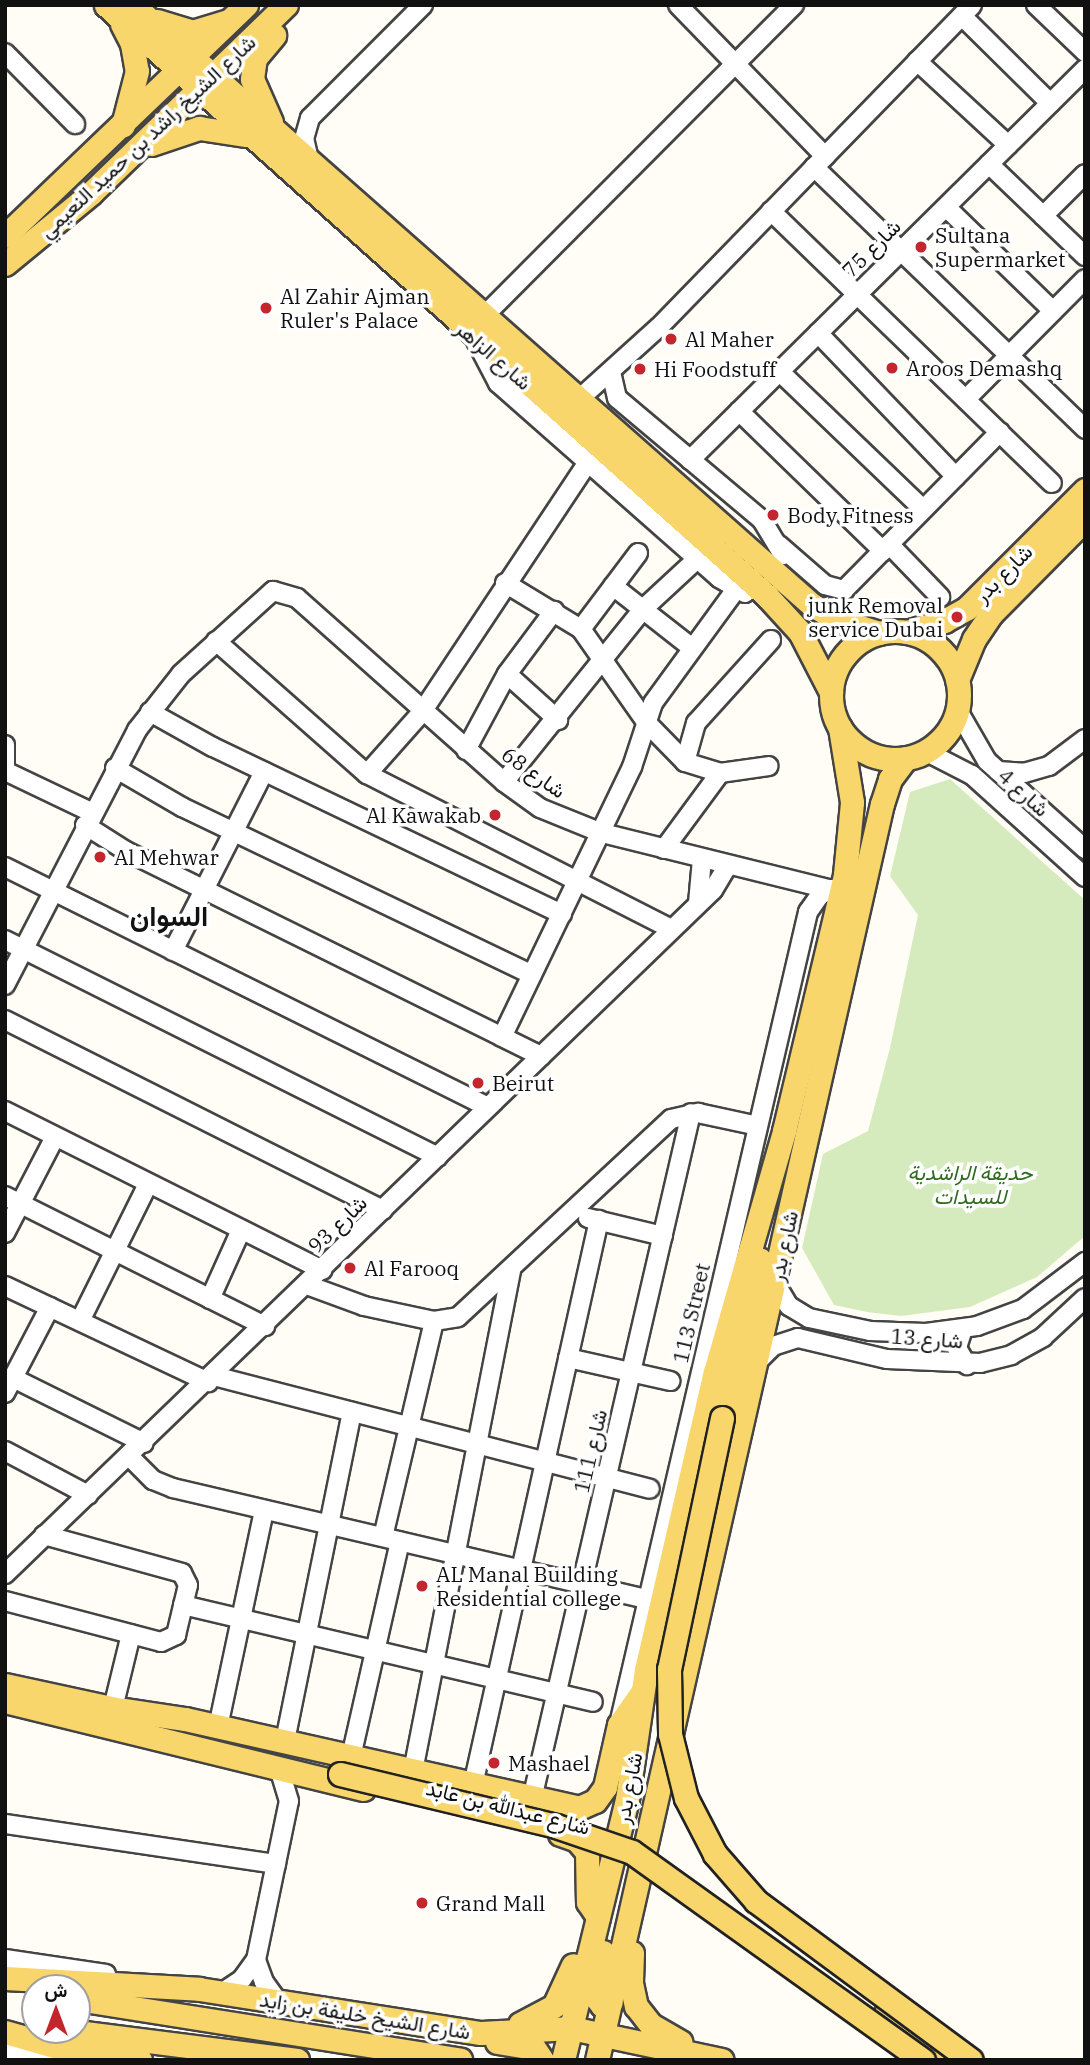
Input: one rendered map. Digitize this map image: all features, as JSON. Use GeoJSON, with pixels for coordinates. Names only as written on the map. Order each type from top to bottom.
{"type":"FeatureCollection","features":[{"type":"Feature","properties":{"kind":"main road","name":"شارع الشيخ راشد بن حميد النعيمي"},"geometry":{"type":"LineString","coordinates":[[5,264],[132,153],[286,5]]}},
{"type":"Feature","properties":{"kind":"main road"},"geometry":{"type":"LineString","coordinates":[[282,139],[256,95],[253,70],[262,47],[302,5]]}},
{"type":"Feature","properties":{"kind":"main road","name":"شارع الزاهر"},"geometry":{"type":"LineString","coordinates":[[124,9],[206,84],[248,136],[410,281],[478,327],[582,405],[793,588],[831,617],[879,633]]}},
{"type":"Feature","properties":{"kind":"main road"},"geometry":{"type":"LineString","coordinates":[[124,9],[183,31],[203,30],[240,12]]}},
{"type":"Feature","properties":{"kind":"main road"},"geometry":{"type":"LineString","coordinates":[[120,130],[137,71],[124,9]]}},
{"type":"Feature","properties":{"kind":"main road","name":"شارع الشيخ راشد بن حميد النعيمي"},"geometry":{"type":"LineString","coordinates":[[5,236],[120,130],[240,12]]}},
{"type":"Feature","properties":{"kind":"main road","name":"شارع الزاهر"},"geometry":{"type":"LineString","coordinates":[[206,84],[282,139],[441,281],[478,327],[623,468],[767,596],[810,647],[831,692]]}},
{"type":"Feature","properties":{"kind":"main road"},"geometry":{"type":"LineString","coordinates":[[132,153],[186,130],[214,128],[248,136]]}},
{"type":"Feature","properties":{"kind":"main road"},"geometry":{"type":"LineString","coordinates":[[410,281],[422,272],[441,281]]}},
{"type":"Feature","properties":{"kind":"main road"},"geometry":{"type":"LineString","coordinates":[[623,468],[645,479],[657,471]]}},
{"type":"Feature","properties":{"kind":"main road","name":"شارع بدر"},"geometry":{"type":"LineString","coordinates":[[906,632],[944,621],[967,608],[1085,490]]}},
{"type":"Feature","properties":{"kind":"main road","name":"شارع بدر"},"geometry":{"type":"LineString","coordinates":[[957,680],[974,639],[990,615],[1085,519]]}},
{"type":"Feature","properties":{"kind":"main road"},"geometry":{"type":"LineString","coordinates":[[906,632],[934,644],[957,680],[957,709],[943,737],[916,754],[867,752],[840,728],[831,692],[846,653],[879,633],[906,632]]}},
{"type":"Feature","properties":{"kind":"main road","name":"شارع بدر"},"geometry":{"type":"LineString","coordinates":[[563,2060],[627,1800],[642,1692],[715,1372],[779,1149],[836,890],[852,802],[840,728]]}},
{"type":"Feature","properties":{"kind":"main road","name":"شارع بدر"},"geometry":{"type":"LineString","coordinates":[[597,2060],[882,804],[890,779],[916,754]]}},
{"type":"Feature","properties":{"kind":"main road","name":"شارع بدر"},"geometry":{"type":"LineString","coordinates":[[779,1149],[769,1221],[722,1418],[669,1669],[670,1734],[685,1798],[715,1854],[757,1901],[971,2060]]}},
{"type":"Feature","properties":{"kind":"main road","name":"شارع عبدالله بن عابد"},"geometry":{"type":"LineString","coordinates":[[5,1685],[119,1715],[581,1825],[639,1846],[674,1865],[885,2014],[958,2060]]}},
{"type":"Feature","properties":{"kind":"main road","name":"شارع عبدالله بن عابد"},"geometry":{"type":"LineString","coordinates":[[119,1715],[279,1769],[413,1771],[570,1808],[587,1805],[601,1795],[617,1732],[642,1692]]}},
{"type":"Feature","properties":{"kind":"main road","name":"شارع عبدالله بن عابد"},"geometry":{"type":"LineString","coordinates":[[5,1701],[218,1727],[285,1741],[338,1768],[570,1837],[587,1852],[588,1902],[596,1925]]}},
{"type":"Feature","properties":{"kind":"main road"},"geometry":{"type":"LineString","coordinates":[[617,1732],[627,1800]]}},
{"type":"Feature","properties":{"kind":"main road","name":"شارع عبدالله بن عابد"},"geometry":{"type":"LineString","coordinates":[[338,1768],[556,1826],[632,1852],[923,2060]]}},
{"type":"Feature","properties":{"kind":"main road"},"geometry":{"type":"LineString","coordinates":[[570,1808],[588,1816],[593,1824],[586,1836],[570,1837]]}},
{"type":"Feature","properties":{"kind":"main road"},"geometry":{"type":"LineString","coordinates":[[609,1869],[611,1903],[596,1997],[602,2005],[611,2002]]}},
{"type":"Feature","properties":{"kind":"main road"},"geometry":{"type":"LineString","coordinates":[[634,1902],[631,1983],[640,2013],[664,2034],[722,2060]]}},
{"type":"Feature","properties":{"kind":"main road"},"geometry":{"type":"LineString","coordinates":[[473,2027],[532,2021],[554,2006],[580,1949],[596,1925]]}},
{"type":"Feature","properties":{"kind":"main road","name":"شارع الشيخ خليفة بن زايد"},"geometry":{"type":"LineString","coordinates":[[5,1978],[223,1992],[473,2027],[570,2028],[722,2060]]}},
{"type":"Feature","properties":{"kind":"main road","name":"شارع الشيخ خليفة بن زايد"},"geometry":{"type":"LineString","coordinates":[[91,2001],[460,2060]]}},
{"type":"Feature","properties":{"kind":"main road"},"geometry":{"type":"LineString","coordinates":[[473,2027],[493,2042],[534,2048],[541,2060]]}},
{"type":"Feature","properties":{"kind":"main road"},"geometry":{"type":"LineString","coordinates":[[5,2032],[61,2048],[140,2060]]}},
{"type":"Feature","properties":{"kind":"main road"},"geometry":{"type":"LineString","coordinates":[[91,2034],[297,2060]]}},
{"type":"Feature","properties":{"kind":"street"},"geometry":{"type":"LineString","coordinates":[[310,164],[304,139],[310,118],[423,5]]}},
{"type":"Feature","properties":{"kind":"street"},"geometry":{"type":"LineString","coordinates":[[678,5],[734,63],[901,251],[1085,429]]}},
{"type":"Feature","properties":{"kind":"street"},"geometry":{"type":"LineString","coordinates":[[767,596],[736,589],[697,559],[498,383],[478,327],[734,63],[794,5]]}},
{"type":"Feature","properties":{"kind":"street"},"geometry":{"type":"LineString","coordinates":[[1036,5],[1085,52]]}},
{"type":"Feature","properties":{"kind":"street"},"geometry":{"type":"LineString","coordinates":[[582,405],[609,374],[967,11],[1050,103]]}},
{"type":"Feature","properties":{"kind":"street"},"geometry":{"type":"LineString","coordinates":[[5,52],[75,124]]}},
{"type":"Feature","properties":{"kind":"street"},"geometry":{"type":"LineString","coordinates":[[917,61],[1008,145]]}},
{"type":"Feature","properties":{"kind":"street","name":"شارع 75"},"geometry":{"type":"LineString","coordinates":[[690,460],[1085,69]]}},
{"type":"Feature","properties":{"kind":"street"},"geometry":{"type":"LineString","coordinates":[[989,164],[1085,257]]}},
{"type":"Feature","properties":{"kind":"street"},"geometry":{"type":"LineString","coordinates":[[1043,216],[1085,174]]}},
{"type":"Feature","properties":{"kind":"street"},"geometry":{"type":"LineString","coordinates":[[946,206],[1053,311]]}},
{"type":"Feature","properties":{"kind":"street"},"geometry":{"type":"LineString","coordinates":[[771,211],[1052,483]]}},
{"type":"Feature","properties":{"kind":"street"},"geometry":{"type":"LineString","coordinates":[[966,400],[1085,279]]}},
{"type":"Feature","properties":{"kind":"street"},"geometry":{"type":"LineString","coordinates":[[818,333],[956,477]]}},
{"type":"Feature","properties":{"kind":"street"},"geometry":{"type":"LineString","coordinates":[[779,371],[923,509]]}},
{"type":"Feature","properties":{"kind":"street"},"geometry":{"type":"LineString","coordinates":[[609,374],[617,398],[762,520],[779,545],[825,585],[844,590],[1000,432]]}},
{"type":"Feature","properties":{"kind":"street"},"geometry":{"type":"LineString","coordinates":[[739,411],[940,597]]}},
{"type":"Feature","properties":{"kind":"street"},"geometry":{"type":"LineString","coordinates":[[367,774],[422,712],[505,583],[589,461]]}},
{"type":"Feature","properties":{"kind":"street"},"geometry":{"type":"LineString","coordinates":[[779,545],[793,588]]}},
{"type":"Feature","properties":{"kind":"street"},"geometry":{"type":"LineString","coordinates":[[581,629],[638,554]]}},
{"type":"Feature","properties":{"kind":"street"},"geometry":{"type":"LineString","coordinates":[[504,782],[558,720],[603,654],[643,609],[697,559]]}},
{"type":"Feature","properties":{"kind":"street"},"geometry":{"type":"LineString","coordinates":[[505,583],[581,629],[603,654],[646,722],[685,762],[720,773],[769,765]]}},
{"type":"Feature","properties":{"kind":"street"},"geometry":{"type":"LineString","coordinates":[[613,586],[692,648]]}},
{"type":"Feature","properties":{"kind":"street"},"geometry":{"type":"LineString","coordinates":[[502,1037],[602,833],[638,752],[646,722],[658,694],[736,589]]}},
{"type":"Feature","properties":{"kind":"street","name":"شارع 68"},"geometry":{"type":"LineString","coordinates":[[216,640],[265,595],[281,591],[297,598],[422,712],[504,782],[540,808],[602,833],[836,890]]}},
{"type":"Feature","properties":{"kind":"street"},"geometry":{"type":"LineString","coordinates":[[466,750],[507,674],[554,611]]}},
{"type":"Feature","properties":{"kind":"street"},"geometry":{"type":"LineString","coordinates":[[685,762],[696,723],[771,639]]}},
{"type":"Feature","properties":{"kind":"street"},"geometry":{"type":"LineString","coordinates":[[5,985],[115,768],[150,712],[216,640],[367,774],[671,929]]}},
{"type":"Feature","properties":{"kind":"street"},"geometry":{"type":"LineString","coordinates":[[507,674],[558,720]]}},
{"type":"Feature","properties":{"kind":"street","name":"شارع 4"},"geometry":{"type":"LineString","coordinates":[[957,709],[974,743],[998,771],[1085,849]]}},
{"type":"Feature","properties":{"kind":"street"},"geometry":{"type":"LineString","coordinates":[[150,712],[264,772],[562,914]]}},
{"type":"Feature","properties":{"kind":"street"},"geometry":{"type":"LineString","coordinates":[[998,771],[1024,773],[1049,766],[1085,738]]}},
{"type":"Feature","properties":{"kind":"street"},"geometry":{"type":"LineString","coordinates":[[5,745],[5,765]]}},
{"type":"Feature","properties":{"kind":"street","name":"شارع 4"},"geometry":{"type":"LineString","coordinates":[[916,754],[972,775],[1085,877]]}},
{"type":"Feature","properties":{"kind":"street"},"geometry":{"type":"LineString","coordinates":[[115,768],[234,831],[532,975]]}},
{"type":"Feature","properties":{"kind":"street"},"geometry":{"type":"LineString","coordinates":[[5,771],[204,889],[541,1056]]}},
{"type":"Feature","properties":{"kind":"street"},"geometry":{"type":"LineString","coordinates":[[173,951],[264,772]]}},
{"type":"Feature","properties":{"kind":"street"},"geometry":{"type":"LineString","coordinates":[[664,849],[720,773]]}},
{"type":"Feature","properties":{"kind":"street"},"geometry":{"type":"LineString","coordinates":[[698,903],[702,859]]}},
{"type":"Feature","properties":{"kind":"street","name":"شارع 93"},"geometry":{"type":"LineString","coordinates":[[5,1574],[211,1379],[718,885],[728,865]]}},
{"type":"Feature","properties":{"kind":"street"},"geometry":{"type":"LineString","coordinates":[[5,867],[488,1107]]}},
{"type":"Feature","properties":{"kind":"street"},"geometry":{"type":"LineString","coordinates":[[785,879],[803,896],[808,912]]}},
{"type":"Feature","properties":{"kind":"street"},"geometry":{"type":"LineString","coordinates":[[808,912],[820,895],[836,890]]}},
{"type":"Feature","properties":{"kind":"street","name":"113 Street"},"geometry":{"type":"LineString","coordinates":[[617,1732],[808,912]]}},
{"type":"Feature","properties":{"kind":"street"},"geometry":{"type":"LineString","coordinates":[[5,940],[25,948],[64,973],[438,1157]]}},
{"type":"Feature","properties":{"kind":"street"},"geometry":{"type":"LineString","coordinates":[[5,1020],[383,1210]]}},
{"type":"Feature","properties":{"kind":"street"},"geometry":{"type":"LineString","coordinates":[[5,1111],[322,1270]]}},
{"type":"Feature","properties":{"kind":"street"},"geometry":{"type":"LineString","coordinates":[[307,1285],[364,1307],[434,1321],[466,1313],[666,1123],[691,1113],[758,1126]]}},
{"type":"Feature","properties":{"kind":"street","name":"شارع 111"},"geometry":{"type":"LineString","coordinates":[[532,1799],[691,1113]]}},
{"type":"Feature","properties":{"kind":"street"},"geometry":{"type":"LineString","coordinates":[[5,1233],[13,1200],[55,1137]]}},
{"type":"Feature","properties":{"kind":"street"},"geometry":{"type":"LineString","coordinates":[[80,1321],[148,1184]]}},
{"type":"Feature","properties":{"kind":"street"},"geometry":{"type":"LineString","coordinates":[[13,1200],[265,1326]]}},
{"type":"Feature","properties":{"kind":"street"},"geometry":{"type":"LineString","coordinates":[[571,1214],[663,1236]]}},
{"type":"Feature","properties":{"kind":"street"},"geometry":{"type":"LineString","coordinates":[[473,1785],[599,1220]]}},
{"type":"Feature","properties":{"kind":"street"},"geometry":{"type":"LineString","coordinates":[[210,1299],[241,1230]]}},
{"type":"Feature","properties":{"kind":"street","name":"شارع 13"},"geometry":{"type":"LineString","coordinates":[[775,1283],[795,1311],[834,1325],[888,1333],[963,1329],[1023,1309],[1085,1262]]}},
{"type":"Feature","properties":{"kind":"street"},"geometry":{"type":"LineString","coordinates":[[413,1771],[459,1555],[511,1271]]}},
{"type":"Feature","properties":{"kind":"street"},"geometry":{"type":"LineString","coordinates":[[5,1286],[211,1379],[352,1412],[650,1489]]}},
{"type":"Feature","properties":{"kind":"street","name":"شارع 13"},"geometry":{"type":"LineString","coordinates":[[757,1363],[773,1346],[798,1338],[887,1359],[967,1365],[1011,1355],[1043,1337],[1085,1298]]}},
{"type":"Feature","properties":{"kind":"street"},"geometry":{"type":"LineString","coordinates":[[50,1307],[9,1386],[144,1443]]}},
{"type":"Feature","properties":{"kind":"street"},"geometry":{"type":"LineString","coordinates":[[1023,1309],[1040,1322],[1043,1337]]}},
{"type":"Feature","properties":{"kind":"street"},"geometry":{"type":"LineString","coordinates":[[223,1992],[242,1979],[256,1960],[289,1801],[301,1786],[338,1768],[375,1650],[409,1427],[434,1321]]}},
{"type":"Feature","properties":{"kind":"street"},"geometry":{"type":"LineString","coordinates":[[963,1329],[957,1348],[967,1365]]}},
{"type":"Feature","properties":{"kind":"street"},"geometry":{"type":"LineString","coordinates":[[568,1357],[670,1381]]}},
{"type":"Feature","properties":{"kind":"street"},"geometry":{"type":"LineString","coordinates":[[285,1741],[352,1412]]}},
{"type":"Feature","properties":{"kind":"street"},"geometry":{"type":"LineString","coordinates":[[5,1451],[88,1495]]}},
{"type":"Feature","properties":{"kind":"street"},"geometry":{"type":"LineString","coordinates":[[130,1457],[144,1474],[162,1485],[648,1599]]}},
{"type":"Feature","properties":{"kind":"street"},"geometry":{"type":"LineString","coordinates":[[218,1727],[264,1510]]}},
{"type":"Feature","properties":{"kind":"street"},"geometry":{"type":"LineString","coordinates":[[5,1601],[131,1634],[170,1641],[176,1635],[188,1581],[182,1573],[44,1535]]}},
{"type":"Feature","properties":{"kind":"street"},"geometry":{"type":"LineString","coordinates":[[183,1605],[593,1702]]}},
{"type":"Feature","properties":{"kind":"street"},"geometry":{"type":"LineString","coordinates":[[119,1715],[131,1634]]}},
{"type":"Feature","properties":{"kind":"street"},"geometry":{"type":"LineString","coordinates":[[279,1769],[289,1801]]}},
{"type":"Feature","properties":{"kind":"street"},"geometry":{"type":"LineString","coordinates":[[5,1824],[276,1864]]}},
{"type":"Feature","properties":{"kind":"street"},"geometry":{"type":"LineString","coordinates":[[5,1959],[164,1987]]}},
{"type":"Feature","properties":{"kind":"street"},"geometry":{"type":"LineString","coordinates":[[256,1960],[264,1982],[278,2001]]}},
{"type":"Feature","properties":{"kind":"street"},"geometry":{"type":"LineString","coordinates":[[5,2053],[50,2060]]}},
{"type":"Feature","properties":{"kind":"green space","name":"حديقة الراشدية للسيدات"},"geometry":{"type":"Polygon","coordinates":[[[950,779],[1085,900],[1085,1236],[1037,1277],[970,1307],[901,1316],[867,1312],[834,1305],[802,1248],[823,1154],[868,1131],[890,1048],[918,915],[890,876],[910,792],[950,779]]]}},
{"type":"Feature","properties":{"kind":"place","name":"Sultana Supermarket"},"geometry":{"type":"Point","coordinates":[921,247]}},
{"type":"Feature","properties":{"kind":"place","name":"Al Zahir Ajman Ruler's Palace"},"geometry":{"type":"Point","coordinates":[266,308]}},
{"type":"Feature","properties":{"kind":"place","name":"Al Maher"},"geometry":{"type":"Point","coordinates":[671,339]}},
{"type":"Feature","properties":{"kind":"place","name":"Aroos Demashq"},"geometry":{"type":"Point","coordinates":[892,368]}},
{"type":"Feature","properties":{"kind":"place","name":"Hi Foodstuff"},"geometry":{"type":"Point","coordinates":[640,369]}},
{"type":"Feature","properties":{"kind":"place","name":"Body Fitness"},"geometry":{"type":"Point","coordinates":[773,515]}},
{"type":"Feature","properties":{"kind":"place","name":"junk Removal service Dubai"},"geometry":{"type":"Point","coordinates":[957,617]}},
{"type":"Feature","properties":{"kind":"place","name":"Al Kawakab"},"geometry":{"type":"Point","coordinates":[495,815]}},
{"type":"Feature","properties":{"kind":"place","name":"Al Mehwar"},"geometry":{"type":"Point","coordinates":[100,857]}},
{"type":"Feature","properties":{"kind":"place","name":"Beirut"},"geometry":{"type":"Point","coordinates":[478,1083]}},
{"type":"Feature","properties":{"kind":"place","name":"Al Farooq"},"geometry":{"type":"Point","coordinates":[350,1268]}},
{"type":"Feature","properties":{"kind":"place","name":"AL Manal Building Residential college"},"geometry":{"type":"Point","coordinates":[422,1586]}},
{"type":"Feature","properties":{"kind":"place","name":"Mashael"},"geometry":{"type":"Point","coordinates":[494,1763]}},
{"type":"Feature","properties":{"kind":"place","name":"Grand Mall"},"geometry":{"type":"Point","coordinates":[422,1903]}},
{"type":"Feature","properties":{"kind":"district","name":"السوان"},"geometry":{"type":"Point","coordinates":[169,916]}}]}
